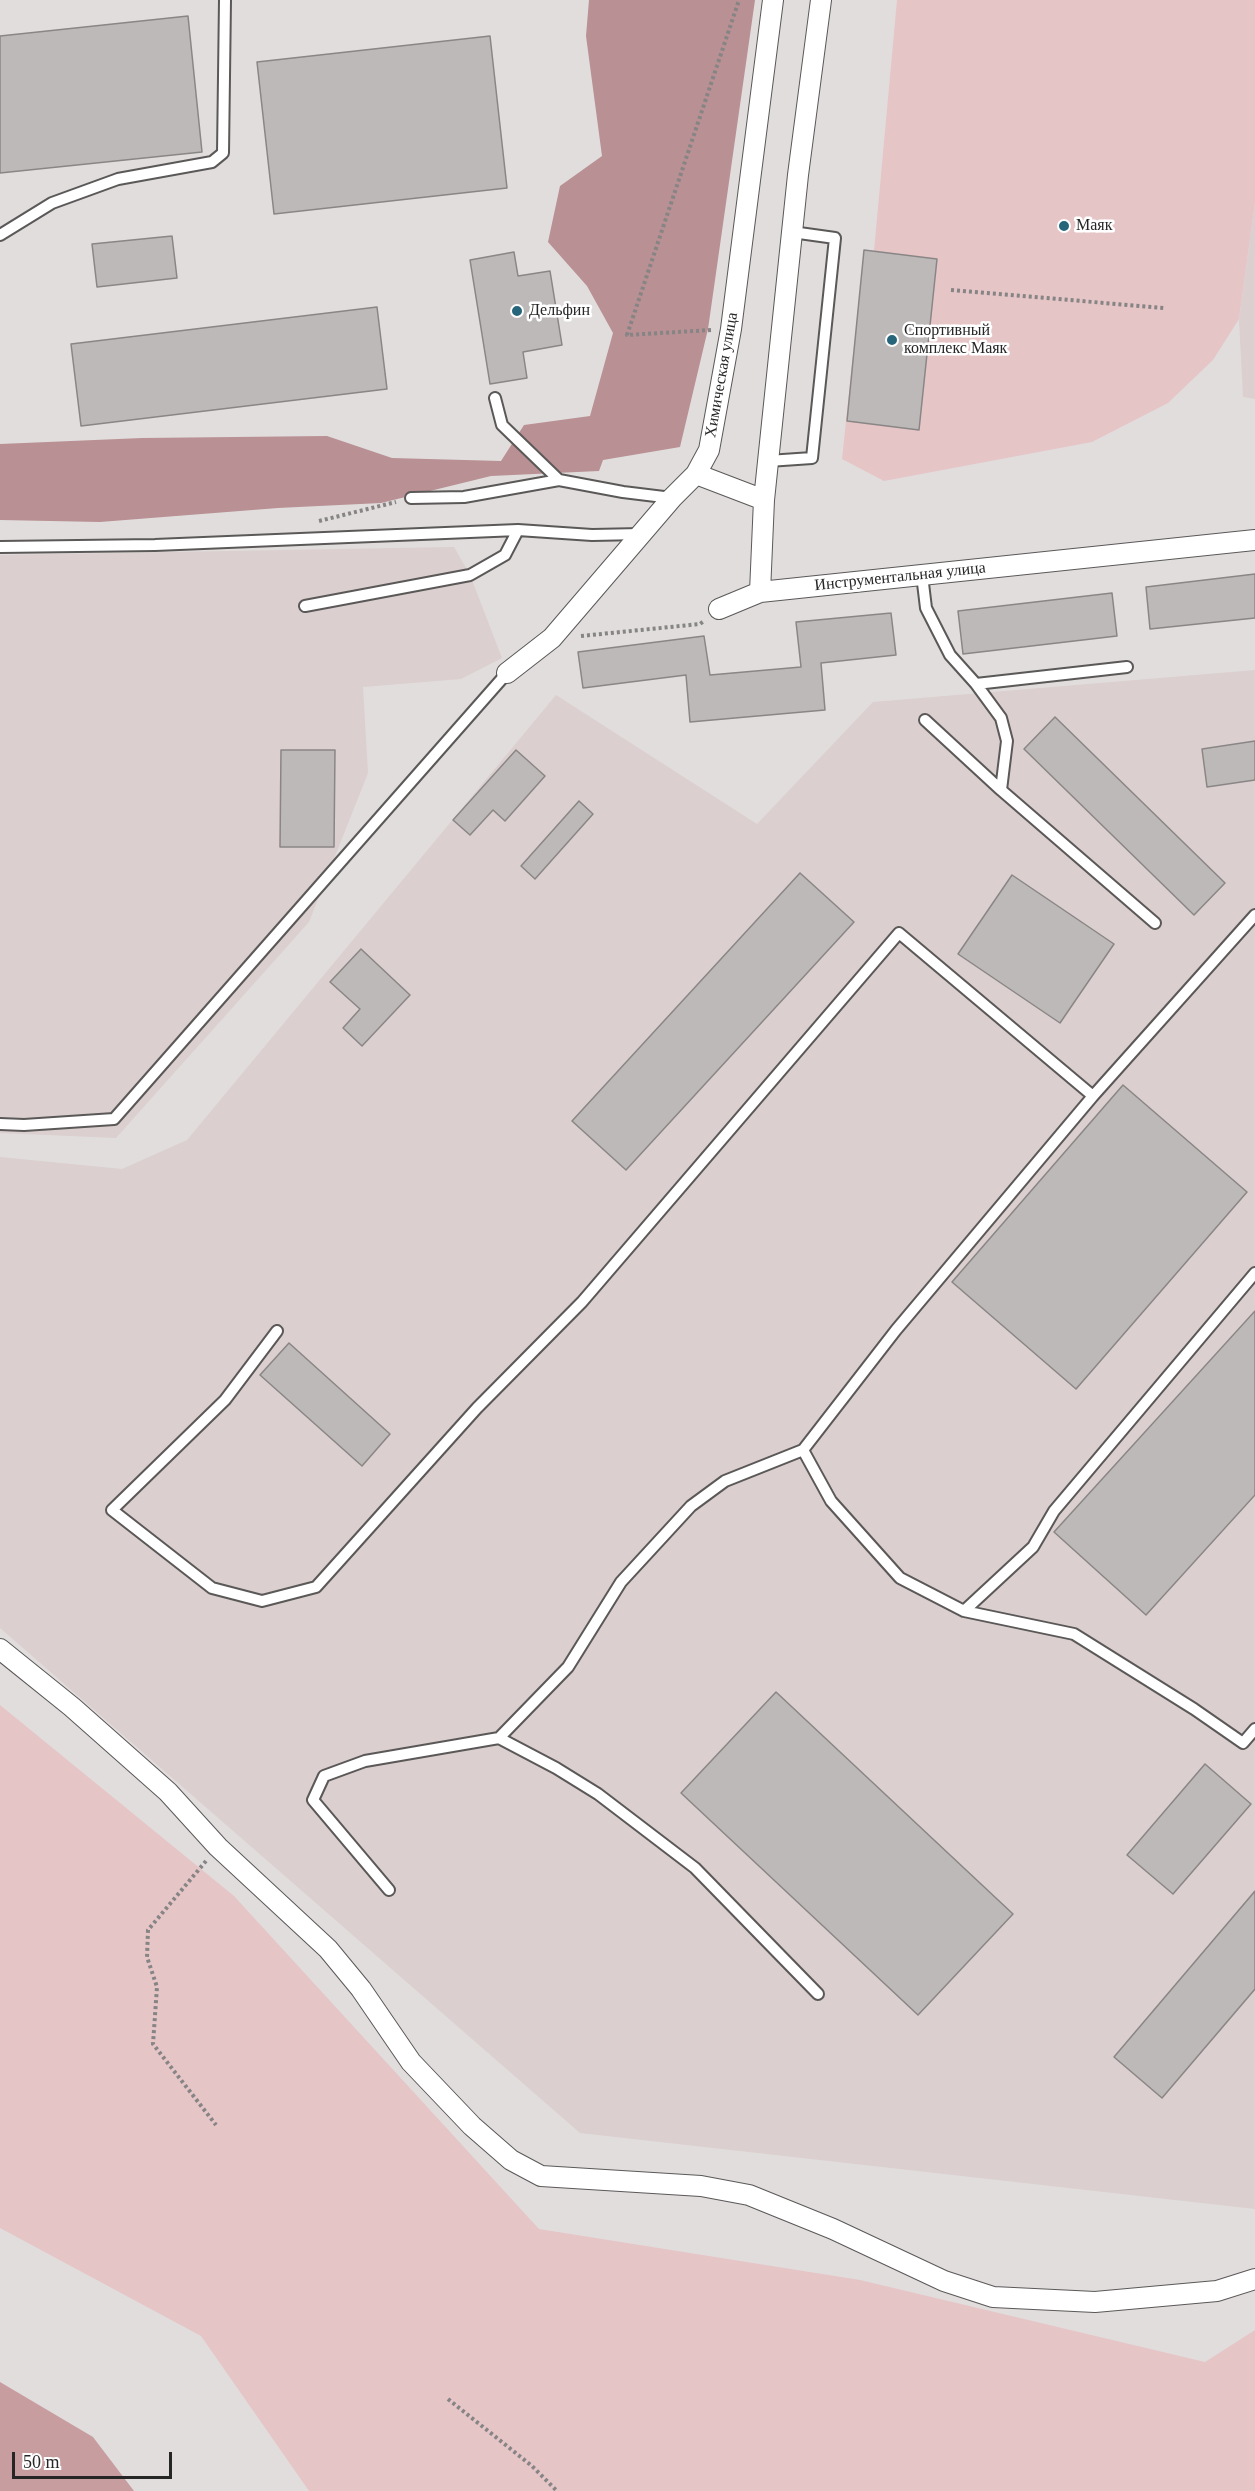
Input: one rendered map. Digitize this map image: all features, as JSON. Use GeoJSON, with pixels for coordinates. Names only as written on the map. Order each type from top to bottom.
{"type":"FeatureCollection","features":[{"type":"Feature","properties":{"kind":"street","name":"Химическая улица"},"geometry":{"type":"LineString","coordinates":[[507,673],[552,638],[672,498],[696,474],[709,450],[731,329],[773,0]]}},
{"type":"Feature","properties":{"kind":"street"},"geometry":{"type":"LineString","coordinates":[[760,592],[768,461],[792,232],[821,0]]}},
{"type":"Feature","properties":{"kind":"street"},"geometry":{"type":"LineString","coordinates":[[696,474],[764,500]]}},
{"type":"Feature","properties":{"kind":"street","name":"Инструментальная улица"},"geometry":{"type":"LineString","coordinates":[[719,609],[760,592],[1255,540]]}},
{"type":"Feature","properties":{"kind":"street"},"geometry":{"type":"LineString","coordinates":[[0,1649],[124,1751],[168,1792],[218,1847],[327,1949],[361,1989],[411,2062],[472,2126],[511,2160],[541,2176],[701,2186],[749,2195],[832,2229],[944,2281],[993,2297],[1095,2302],[1217,2291],[1255,2279]]}},
{"type":"Feature","properties":{"kind":"lane"},"geometry":{"type":"LineString","coordinates":[[0,235],[52,202],[118,179],[212,162],[223,153],[225,0]]}},
{"type":"Feature","properties":{"kind":"lane"},"geometry":{"type":"LineString","coordinates":[[768,461],[812,458],[835,238],[792,232]]}},
{"type":"Feature","properties":{"kind":"lane"},"geometry":{"type":"LineString","coordinates":[[495,398],[502,425],[559,480]]}},
{"type":"Feature","properties":{"kind":"lane"},"geometry":{"type":"LineString","coordinates":[[411,498],[464,497],[559,480],[672,498]]}},
{"type":"Feature","properties":{"kind":"lane"},"geometry":{"type":"LineString","coordinates":[[305,606],[470,575],[505,555],[518,530]]}},
{"type":"Feature","properties":{"kind":"lane"},"geometry":{"type":"LineString","coordinates":[[0,547],[155,544],[518,530],[592,535],[643,534]]}},
{"type":"Feature","properties":{"kind":"lane"},"geometry":{"type":"LineString","coordinates":[[922,575],[926,608],[950,656],[976,684],[1001,718],[1007,741],[1001,790]]}},
{"type":"Feature","properties":{"kind":"lane"},"geometry":{"type":"LineString","coordinates":[[976,684],[1127,667]]}},
{"type":"Feature","properties":{"kind":"lane"},"geometry":{"type":"LineString","coordinates":[[0,1124],[24,1125],[114,1119],[507,673]]}},
{"type":"Feature","properties":{"kind":"lane"},"geometry":{"type":"LineString","coordinates":[[925,720],[1001,790],[1155,923]]}},
{"type":"Feature","properties":{"kind":"lane"},"geometry":{"type":"LineString","coordinates":[[389,1890],[313,1800],[324,1776],[365,1761],[498,1738],[568,1667],[621,1582],[691,1506],[725,1481],[803,1450],[896,1330],[1093,1096],[1255,915]]}},
{"type":"Feature","properties":{"kind":"lane"},"geometry":{"type":"LineString","coordinates":[[277,1331],[225,1400],[112,1510],[212,1588],[262,1601],[316,1587],[477,1408],[582,1302],[899,933],[1093,1096]]}},
{"type":"Feature","properties":{"kind":"lane"},"geometry":{"type":"LineString","coordinates":[[964,1611],[1033,1547],[1054,1511],[1255,1273]]}},
{"type":"Feature","properties":{"kind":"lane"},"geometry":{"type":"LineString","coordinates":[[803,1450],[831,1501],[900,1578],[964,1611],[1074,1635],[1194,1709],[1243,1743],[1255,1730]]}},
{"type":"Feature","properties":{"kind":"lane"},"geometry":{"type":"LineString","coordinates":[[498,1738],[556,1768],[598,1794],[695,1868],[818,1994]]}},
{"type":"Feature","properties":{"kind":"path"},"geometry":{"type":"LineString","coordinates":[[731,329],[627,335],[739,0]]}},
{"type":"Feature","properties":{"kind":"path"},"geometry":{"type":"LineString","coordinates":[[951,290],[1164,308]]}},
{"type":"Feature","properties":{"kind":"path"},"geometry":{"type":"LineString","coordinates":[[282,538],[328,517],[411,498]]}},
{"type":"Feature","properties":{"kind":"path"},"geometry":{"type":"LineString","coordinates":[[552,638],[700,624],[719,609]]}},
{"type":"Feature","properties":{"kind":"path"},"geometry":{"type":"LineString","coordinates":[[216,2125],[153,2044],[157,1987],[147,1957],[148,1930],[218,1847]]}},
{"type":"Feature","properties":{"kind":"path"},"geometry":{"type":"LineString","coordinates":[[448,2399],[532,2466],[558,2491]]}},
{"type":"Feature","properties":{"kind":"shaded area"},"geometry":{"type":"Polygon","coordinates":[[[589,0],[755,0],[708,329],[680,447],[603,460],[599,471],[491,476],[381,503],[278,508],[100,522],[0,520],[0,444],[142,438],[327,436],[392,458],[501,461],[524,425],[590,416],[613,333],[587,286],[548,242],[560,186],[602,156],[586,36],[589,0]]]}},
{"type":"Feature","properties":{"kind":"shaded area","name":"Маяк"},"geometry":{"type":"Polygon","coordinates":[[[897,0],[1255,0],[1255,202],[1239,319],[1213,360],[1168,403],[1092,442],[884,481],[842,459],[864,250],[874,251],[897,0]]]}},
{"type":"Feature","properties":{"kind":"shaded area"},"geometry":{"type":"Polygon","coordinates":[[[1255,202],[1255,399],[1243,397],[1239,320],[1255,202]]]}},
{"type":"Feature","properties":{"kind":"shaded area"},"geometry":{"type":"Polygon","coordinates":[[[454,547],[470,575],[502,658],[461,679],[363,687],[368,773],[309,922],[116,1138],[0,1133],[0,555],[454,547]]]}},
{"type":"Feature","properties":{"kind":"shaded area"},"geometry":{"type":"Polygon","coordinates":[[[1255,670],[1255,2209],[580,2133],[0,1628],[0,1157],[122,1169],[187,1140],[556,695],[757,824],[873,702],[1255,670]]]}},
{"type":"Feature","properties":{"kind":"shaded area"},"geometry":{"type":"Polygon","coordinates":[[[0,1705],[234,1896],[539,2229],[860,2280],[1205,2362],[1255,2330],[1255,2491],[309,2491],[201,2336],[0,2228],[0,1705]]]}},
{"type":"Feature","properties":{"kind":"shaded area"},"geometry":{"type":"Polygon","coordinates":[[[0,2382],[93,2437],[134,2491],[0,2491],[0,2382]]]}},
{"type":"Feature","properties":{"kind":"building"},"geometry":{"type":"Polygon","coordinates":[[[188,16],[202,152],[0,173],[0,36],[188,16]]]}},
{"type":"Feature","properties":{"kind":"building"},"geometry":{"type":"Polygon","coordinates":[[[490,36],[507,188],[274,214],[257,62],[490,36]]]}},
{"type":"Feature","properties":{"kind":"building"},"geometry":{"type":"Polygon","coordinates":[[[172,236],[177,278],[97,287],[92,244],[172,236]]]}},
{"type":"Feature","properties":{"kind":"building","name":"Спортивный комплекс Маяк"},"geometry":{"type":"Polygon","coordinates":[[[864,250],[937,259],[919,430],[847,421],[864,250]]]}},
{"type":"Feature","properties":{"kind":"building","name":"Дельфин"},"geometry":{"type":"Polygon","coordinates":[[[514,252],[518,276],[550,271],[562,345],[523,352],[527,378],[490,384],[470,260],[514,252]]]}},
{"type":"Feature","properties":{"kind":"building"},"geometry":{"type":"Polygon","coordinates":[[[377,307],[387,389],[81,426],[71,344],[377,307]]]}},
{"type":"Feature","properties":{"kind":"building"},"geometry":{"type":"Polygon","coordinates":[[[1255,574],[1255,618],[1150,629],[1146,587],[1255,574]]]}},
{"type":"Feature","properties":{"kind":"building"},"geometry":{"type":"Polygon","coordinates":[[[1112,593],[1117,636],[963,654],[958,611],[1112,593]]]}},
{"type":"Feature","properties":{"kind":"building"},"geometry":{"type":"Polygon","coordinates":[[[891,613],[896,655],[821,663],[825,710],[690,722],[686,675],[583,688],[578,652],[704,636],[710,675],[801,667],[796,622],[891,613]]]}},
{"type":"Feature","properties":{"kind":"building"},"geometry":{"type":"Polygon","coordinates":[[[1055,717],[1225,883],[1194,915],[1024,749],[1055,717]]]}},
{"type":"Feature","properties":{"kind":"building"},"geometry":{"type":"Polygon","coordinates":[[[1255,741],[1255,780],[1207,787],[1202,749],[1255,741]]]}},
{"type":"Feature","properties":{"kind":"building"},"geometry":{"type":"Polygon","coordinates":[[[281,750],[335,750],[334,847],[280,847],[281,750]]]}},
{"type":"Feature","properties":{"kind":"building"},"geometry":{"type":"Polygon","coordinates":[[[516,750],[545,776],[505,821],[493,810],[470,835],[453,820],[516,750]]]}},
{"type":"Feature","properties":{"kind":"building"},"geometry":{"type":"Polygon","coordinates":[[[579,801],[593,814],[535,879],[521,866],[579,801]]]}},
{"type":"Feature","properties":{"kind":"building"},"geometry":{"type":"Polygon","coordinates":[[[800,873],[854,922],[626,1170],[572,1121],[800,873]]]}},
{"type":"Feature","properties":{"kind":"building"},"geometry":{"type":"Polygon","coordinates":[[[1012,875],[1114,944],[1060,1023],[958,954],[1012,875]]]}},
{"type":"Feature","properties":{"kind":"building"},"geometry":{"type":"Polygon","coordinates":[[[361,949],[410,995],[362,1046],[343,1028],[360,1009],[330,982],[361,949]]]}},
{"type":"Feature","properties":{"kind":"building"},"geometry":{"type":"Polygon","coordinates":[[[1123,1085],[1247,1192],[1076,1389],[952,1282],[1123,1085]]]}},
{"type":"Feature","properties":{"kind":"building"},"geometry":{"type":"Polygon","coordinates":[[[1255,1311],[1255,1495],[1146,1615],[1054,1532],[1255,1311]]]}},
{"type":"Feature","properties":{"kind":"building"},"geometry":{"type":"Polygon","coordinates":[[[289,1343],[390,1434],[362,1466],[260,1375],[289,1343]]]}},
{"type":"Feature","properties":{"kind":"building"},"geometry":{"type":"Polygon","coordinates":[[[776,1692],[1013,1914],[918,2015],[681,1793],[776,1692]]]}},
{"type":"Feature","properties":{"kind":"building"},"geometry":{"type":"Polygon","coordinates":[[[1205,1764],[1251,1804],[1173,1894],[1127,1855],[1205,1764]]]}},
{"type":"Feature","properties":{"kind":"building"},"geometry":{"type":"Polygon","coordinates":[[[1255,1891],[1255,1989],[1162,2098],[1114,2057],[1255,1891]]]}},
{"type":"Feature","properties":{"kind":"place","name":"Маяк"},"geometry":{"type":"Point","coordinates":[1064,226]}},
{"type":"Feature","properties":{"kind":"place","name":"Дельфин"},"geometry":{"type":"Point","coordinates":[517,311]}},
{"type":"Feature","properties":{"kind":"place","name":"Спортивный комплекс Маяк"},"geometry":{"type":"Point","coordinates":[892,340]}}]}
